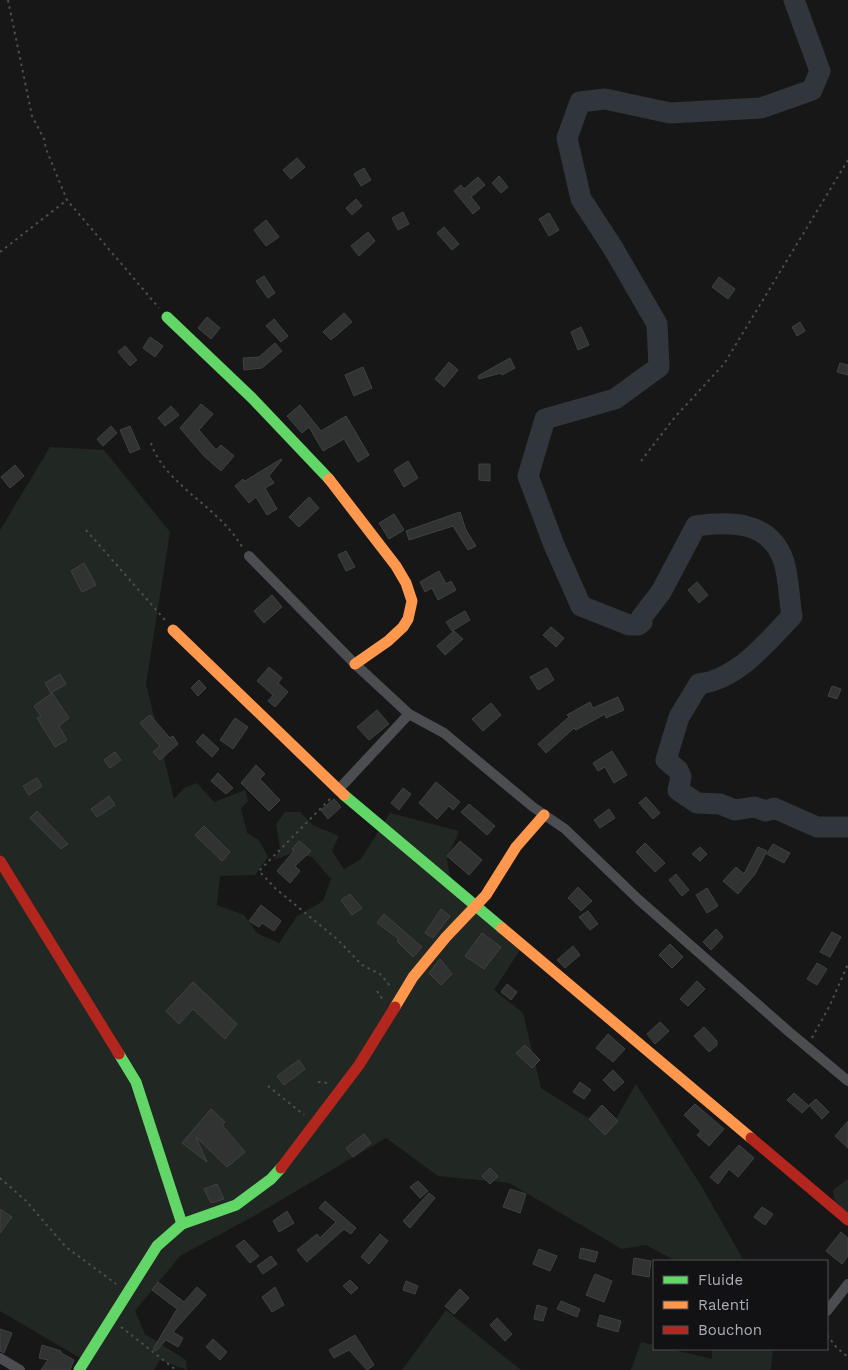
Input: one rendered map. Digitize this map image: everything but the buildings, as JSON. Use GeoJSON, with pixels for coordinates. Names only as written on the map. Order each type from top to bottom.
{"type":"FeatureCollection","features":[{"type":"Feature","properties":{"kind":"street"},"geometry":{"type":"LineString","coordinates":[[167,317],[264,407],[315,461],[357,511],[405,579],[412,602],[411,612],[400,630],[355,664]]}},
{"type":"Feature","properties":{"kind":"street"},"geometry":{"type":"LineString","coordinates":[[249,556],[355,664],[409,714],[444,734],[544,815],[565,829],[639,900],[848,1081]]}},
{"type":"Feature","properties":{"kind":"street"},"geometry":{"type":"LineString","coordinates":[[173,630],[338,790],[848,1220]]}},
{"type":"Feature","properties":{"kind":"street"},"geometry":{"type":"LineString","coordinates":[[338,790],[409,714]]}},
{"type":"Feature","properties":{"kind":"street"},"geometry":{"type":"LineString","coordinates":[[79,1370],[157,1246],[182,1224],[236,1205],[271,1179],[359,1065],[413,977],[440,943],[486,896],[516,847],[544,815]]}},
{"type":"Feature","properties":{"kind":"street"},"geometry":{"type":"LineString","coordinates":[[0,861],[136,1082],[182,1224]]}},
{"type":"Feature","properties":{"kind":"street"},"geometry":{"type":"LineString","coordinates":[[828,1310],[848,1284]]}},
{"type":"Feature","properties":{"kind":"street"},"geometry":{"type":"LineString","coordinates":[[0,1358],[20,1370]]}},
{"type":"Feature","properties":{"kind":"path"},"geometry":{"type":"LineString","coordinates":[[8,0],[32,116],[44,139],[46,149],[67,200],[167,317]]}},
{"type":"Feature","properties":{"kind":"path"},"geometry":{"type":"LineString","coordinates":[[641,461],[675,417],[724,364],[848,160]]}},
{"type":"Feature","properties":{"kind":"path"},"geometry":{"type":"LineString","coordinates":[[0,252],[67,200]]}},
{"type":"Feature","properties":{"kind":"path"},"geometry":{"type":"LineString","coordinates":[[152,443],[155,455],[190,493],[229,528],[249,556]]}},
{"type":"Feature","properties":{"kind":"path"},"geometry":{"type":"LineString","coordinates":[[86,530],[173,630]]}},
{"type":"Feature","properties":{"kind":"path"},"geometry":{"type":"LineString","coordinates":[[338,790],[259,871],[276,889],[337,939],[362,965],[380,974],[391,987],[397,1002]]}},
{"type":"Feature","properties":{"kind":"path"},"geometry":{"type":"LineString","coordinates":[[806,1046],[818,1032],[848,964]]}},
{"type":"Feature","properties":{"kind":"path"},"geometry":{"type":"LineString","coordinates":[[268,1086],[315,1124]]}},
{"type":"Feature","properties":{"kind":"path"},"geometry":{"type":"LineString","coordinates":[[0,1178],[26,1201],[66,1247],[128,1292]]}},
{"type":"Feature","properties":{"kind":"path"},"geometry":{"type":"LineString","coordinates":[[112,1320],[176,1370]]}},
{"type":"Feature","properties":{"kind":"path"},"geometry":{"type":"LineString","coordinates":[[828,1336],[848,1357]]}},
{"type":"Feature","properties":{"kind":"shaded area"},"geometry":{"type":"Polygon","coordinates":[[[50,447],[104,450],[170,532],[146,684],[174,799],[184,788],[197,783],[214,802],[245,790],[248,801],[241,809],[247,833],[259,840],[268,857],[255,875],[220,876],[217,905],[244,915],[257,933],[279,943],[297,916],[323,901],[331,879],[312,857],[292,853],[274,860],[280,849],[276,824],[285,812],[300,812],[313,825],[339,836],[332,851],[344,869],[361,859],[390,813],[459,831],[447,859],[453,892],[520,950],[494,990],[523,1013],[541,1088],[609,1131],[636,1084],[702,1187],[743,1260],[674,1260],[646,1245],[622,1249],[509,1183],[438,1176],[386,1138],[254,1216],[180,1256],[135,1311],[145,1334],[186,1360],[187,1370],[160,1360],[154,1370],[82,1370],[80,1358],[0,1311],[0,530],[50,447]]]}},
{"type":"Feature","properties":{"kind":"shaded area"},"geometry":{"type":"Polygon","coordinates":[[[848,1179],[848,1214],[835,1203],[833,1190],[848,1179]]]}},
{"type":"Feature","properties":{"kind":"shaded area"},"geometry":{"type":"Polygon","coordinates":[[[446,1310],[521,1370],[402,1370],[446,1310]]]}},
{"type":"Feature","properties":{"kind":"shaded area"},"geometry":{"type":"Polygon","coordinates":[[[641,1342],[653,1345],[653,1350],[674,1350],[712,1359],[712,1350],[773,1350],[771,1370],[631,1370],[641,1342]]]}},
{"type":"Feature","properties":{"kind":"waterway"},"geometry":{"type":"LineString","coordinates":[[794,0],[820,71],[812,90],[761,108],[670,113],[605,99],[580,102],[567,138],[581,199],[613,248],[657,324],[659,367],[615,399],[545,419],[528,476],[554,545],[581,606],[629,625],[638,625],[642,622],[641,618],[661,592],[696,526],[736,524],[760,531],[770,538],[778,548],[784,562],[792,616],[761,648],[739,667],[713,681],[699,684],[679,717],[666,760],[678,770],[681,777],[678,790],[697,803],[720,804],[735,810],[754,807],[766,811],[774,808],[817,827],[848,827]]}},
{"type":"Feature","properties":{"kind":"traffic: fast"},"geometry":{"type":"LineString","coordinates":[[167,317],[252,398],[329,479]]}},
{"type":"Feature","properties":{"kind":"traffic: fast"},"geometry":{"type":"LineString","coordinates":[[344,795],[502,928]]}},
{"type":"Feature","properties":{"kind":"traffic: fast"},"geometry":{"type":"LineString","coordinates":[[119,1054],[136,1082],[182,1224]]}},
{"type":"Feature","properties":{"kind":"traffic: fast"},"geometry":{"type":"LineString","coordinates":[[79,1370],[157,1246],[182,1224],[236,1205],[271,1179],[281,1168]]}},
{"type":"Feature","properties":{"kind":"traffic: slow"},"geometry":{"type":"LineString","coordinates":[[329,479],[396,566],[406,583],[412,601],[408,619],[403,627],[388,641],[355,664]]}},
{"type":"Feature","properties":{"kind":"traffic: slow"},"geometry":{"type":"LineString","coordinates":[[173,630],[344,795]]}},
{"type":"Feature","properties":{"kind":"traffic: slow"},"geometry":{"type":"LineString","coordinates":[[395,1007],[413,977],[446,937],[486,895],[516,847],[544,815]]}},
{"type":"Feature","properties":{"kind":"traffic: slow"},"geometry":{"type":"LineString","coordinates":[[502,928],[751,1138]]}},
{"type":"Feature","properties":{"kind":"traffic: jam"},"geometry":{"type":"LineString","coordinates":[[0,861],[119,1054]]}},
{"type":"Feature","properties":{"kind":"traffic: jam"},"geometry":{"type":"LineString","coordinates":[[281,1168],[359,1065],[395,1007]]}},
{"type":"Feature","properties":{"kind":"traffic: jam"},"geometry":{"type":"LineString","coordinates":[[751,1138],[848,1220]]}}]}
